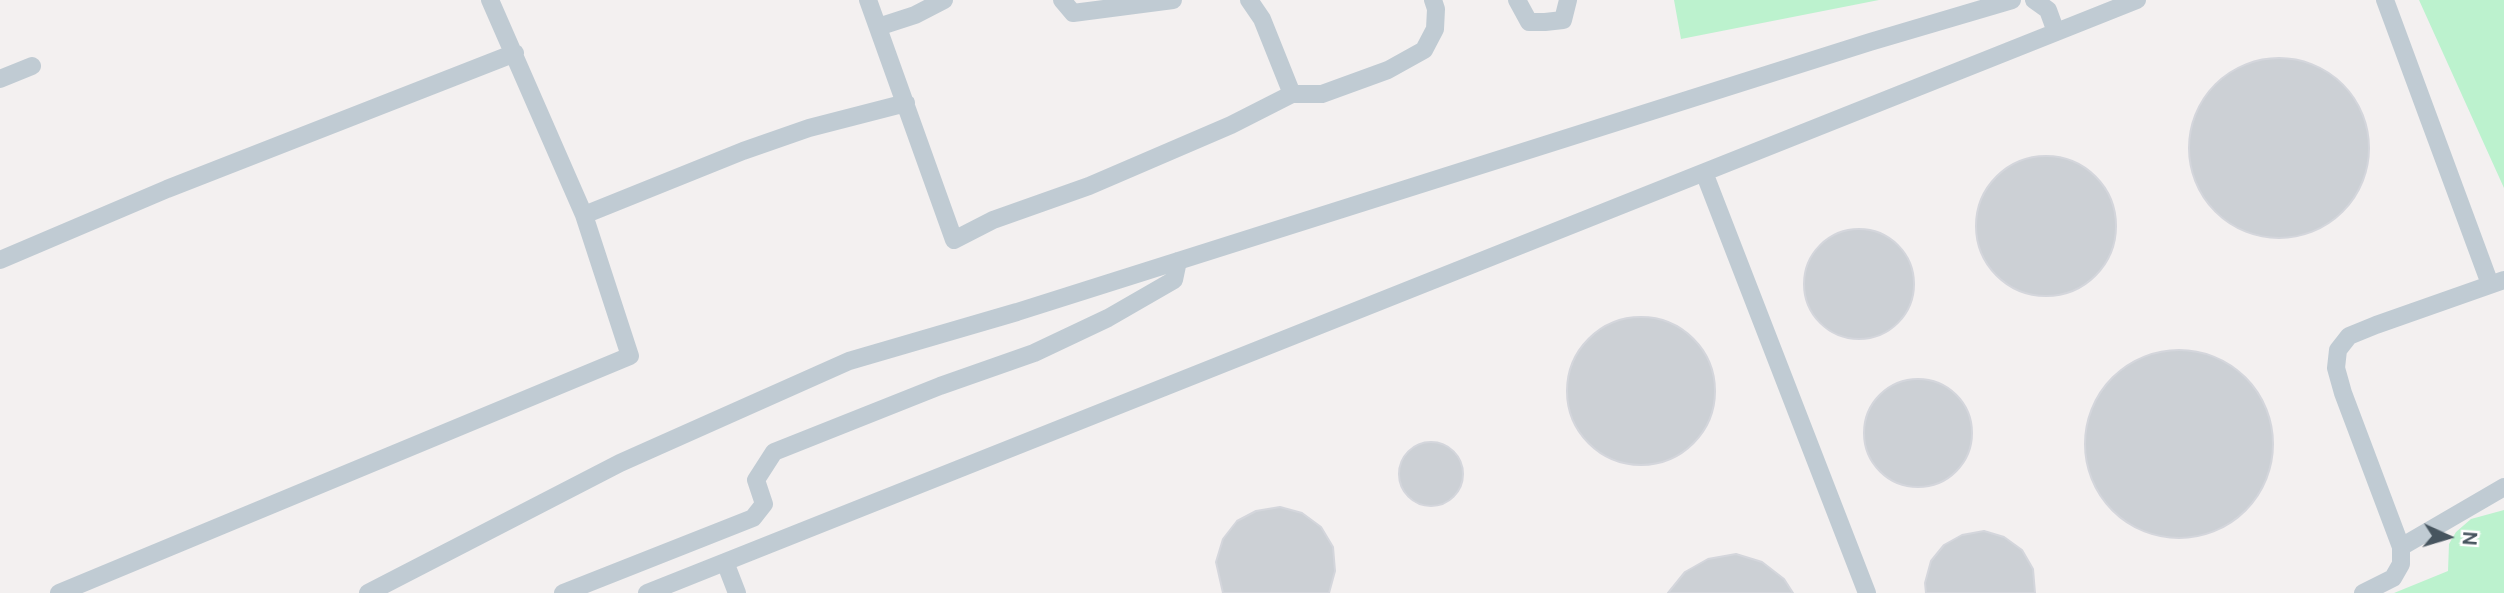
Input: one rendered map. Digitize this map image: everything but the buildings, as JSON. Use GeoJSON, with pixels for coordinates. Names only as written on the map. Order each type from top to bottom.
{"type":"FeatureCollection","features":[{"type":"Feature","properties":{"kind":"street"},"geometry":{"type":"LineString","coordinates":[[59,593],[630,356],[584,215],[490,0]]}},
{"type":"Feature","properties":{"kind":"street"},"geometry":{"type":"LineString","coordinates":[[868,0],[954,240],[993,220],[1089,186],[1231,125],[1292,94],[1322,94],[1363,82],[1424,50],[1435,29],[1436,9],[1433,0]]}},
{"type":"Feature","properties":{"kind":"street"},"geometry":{"type":"LineString","coordinates":[[878,27],[915,15],[944,0]]}},
{"type":"Feature","properties":{"kind":"street"},"geometry":{"type":"LineString","coordinates":[[1062,0],[1073,13],[1173,0]]}},
{"type":"Feature","properties":{"kind":"street"},"geometry":{"type":"LineString","coordinates":[[1250,0],[1262,19],[1292,94]]}},
{"type":"Feature","properties":{"kind":"street"},"geometry":{"type":"LineString","coordinates":[[1517,0],[1530,22],[1545,22],[1563,20],[1568,0]]}},
{"type":"Feature","properties":{"kind":"street"},"geometry":{"type":"LineString","coordinates":[[368,593],[620,463],[849,361],[2012,0]]}},
{"type":"Feature","properties":{"kind":"street"},"geometry":{"type":"LineString","coordinates":[[2034,0],[2048,10],[2056,32]]}},
{"type":"Feature","properties":{"kind":"street"},"geometry":{"type":"LineString","coordinates":[[647,593],[1704,175],[2137,0]]}},
{"type":"Feature","properties":{"kind":"street"},"geometry":{"type":"LineString","coordinates":[[2364,593],[2393,578],[2401,564],[2401,547],[2343,393],[2336,368],[2338,350],[2349,336],[2497,282],[2385,0]]}},
{"type":"Feature","properties":{"kind":"street"},"geometry":{"type":"LineString","coordinates":[[0,260],[180,184],[515,52]]}},
{"type":"Feature","properties":{"kind":"street"},"geometry":{"type":"LineString","coordinates":[[0,79],[33,66]]}},
{"type":"Feature","properties":{"kind":"street"},"geometry":{"type":"LineString","coordinates":[[584,215],[756,146],[809,128],[905,103]]}},
{"type":"Feature","properties":{"kind":"street"},"geometry":{"type":"LineString","coordinates":[[1704,175],[1867,593]]}},
{"type":"Feature","properties":{"kind":"street"},"geometry":{"type":"LineString","coordinates":[[563,593],[753,518],[764,504],[756,480],[775,452],[1059,342],[1108,318],[1174,279],[1178,261]]}},
{"type":"Feature","properties":{"kind":"street"},"geometry":{"type":"LineString","coordinates":[[2401,547],[2504,487]]}},
{"type":"Feature","properties":{"kind":"street"},"geometry":{"type":"LineString","coordinates":[[725,562],[737,593]]}},
{"type":"Feature","properties":{"kind":"green space"},"geometry":{"type":"Polygon","coordinates":[[[1674,0],[1879,0],[1681,39],[1674,0]]]}},
{"type":"Feature","properties":{"kind":"green space"},"geometry":{"type":"Polygon","coordinates":[[[2419,0],[2504,0],[2504,188],[2419,0]]]}},
{"type":"Feature","properties":{"kind":"green space"},"geometry":{"type":"Polygon","coordinates":[[[2504,510],[2504,593],[2394,593],[2448,571],[2449,544],[2456,532],[2471,519],[2504,510]]]}}]}
